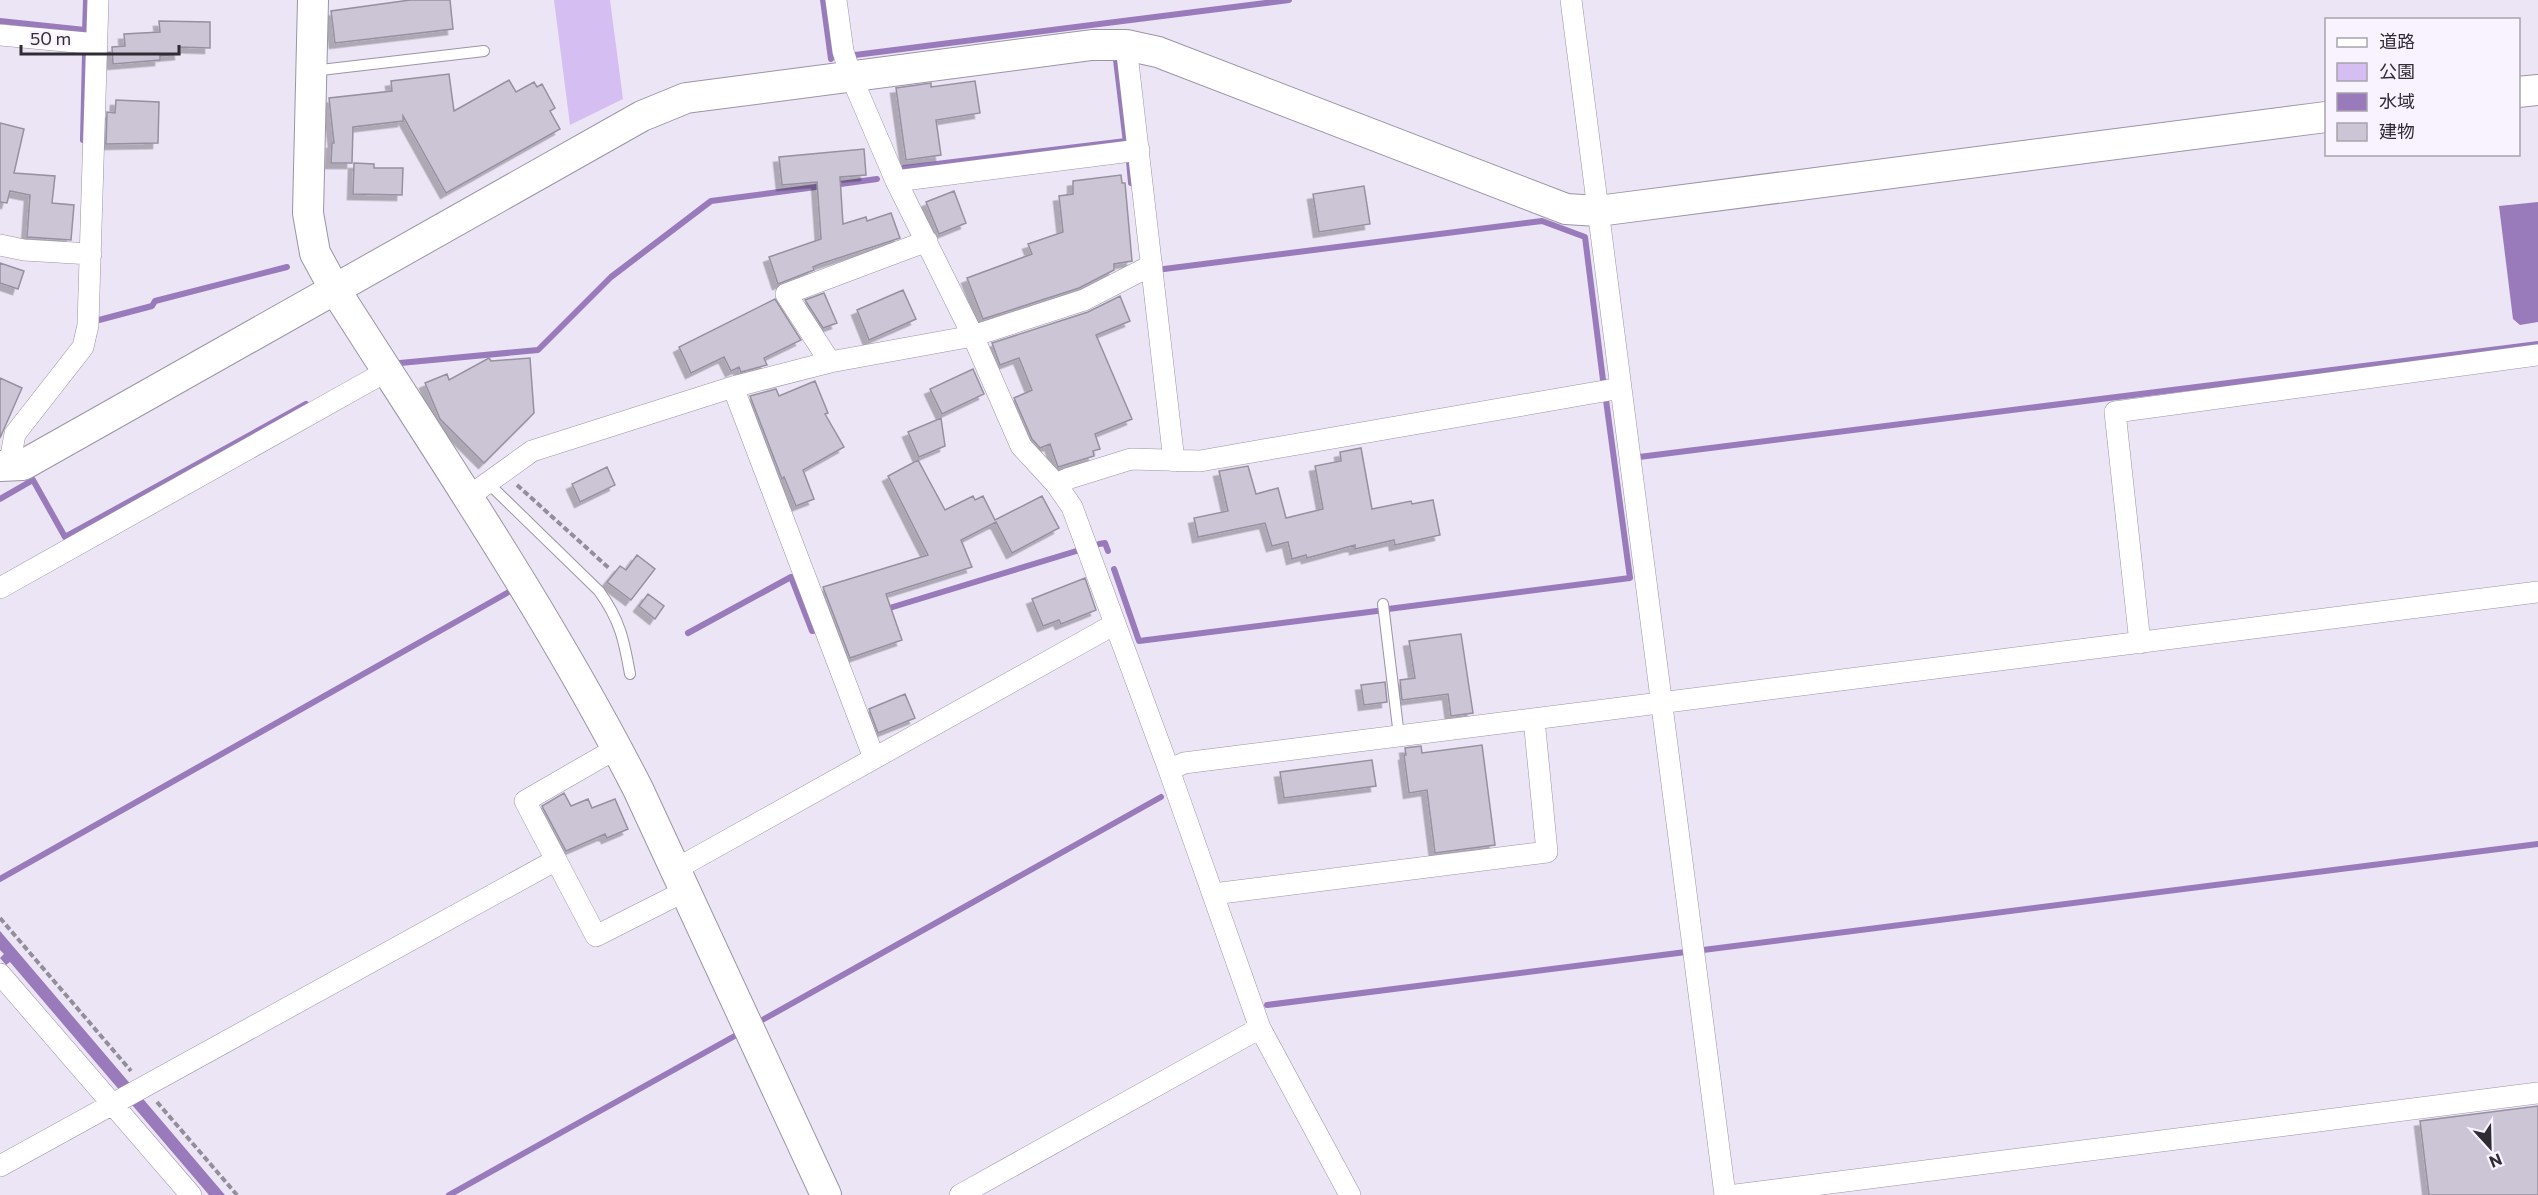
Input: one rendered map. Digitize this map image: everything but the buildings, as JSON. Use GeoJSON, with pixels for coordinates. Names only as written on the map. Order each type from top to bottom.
{"type":"FeatureCollection","features":[{"type":"Feature","properties":{"kind":"street"},"geometry":{"type":"LineString","coordinates":[[98,0],[88,325],[83,347],[15,434],[4,466],[23,465],[642,116],[686,98],[1092,45],[1126,45],[1158,52],[1566,209],[1598,211],[2325,117]]}},
{"type":"Feature","properties":{"kind":"street"},"geometry":{"type":"LineString","coordinates":[[313,0],[308,213],[315,253],[334,288],[387,371],[486,484],[526,590],[617,748],[826,1195]]}},
{"type":"Feature","properties":{"kind":"street"},"geometry":{"type":"LineString","coordinates":[[836,0],[843,51],[851,76],[896,181],[973,336],[1021,446],[1056,484],[1072,507],[1260,1028],[1350,1195]]}},
{"type":"Feature","properties":{"kind":"street"},"geometry":{"type":"LineString","coordinates":[[1571,0],[1725,1195]]}},
{"type":"Feature","properties":{"kind":"street"},"geometry":{"type":"LineString","coordinates":[[0,35],[97,44]]}},
{"type":"Feature","properties":{"kind":"street"},"geometry":{"type":"LineString","coordinates":[[1126,45],[1174,461]]}},
{"type":"Feature","properties":{"kind":"street"},"geometry":{"type":"LineString","coordinates":[[2520,92],[2538,90]]}},
{"type":"Feature","properties":{"kind":"street"},"geometry":{"type":"LineString","coordinates":[[896,181],[1138,150]]}},
{"type":"Feature","properties":{"kind":"street"},"geometry":{"type":"LineString","coordinates":[[830,362],[786,294],[927,241]]}},
{"type":"Feature","properties":{"kind":"street"},"geometry":{"type":"LineString","coordinates":[[0,245],[24,250],[90,254]]}},
{"type":"Feature","properties":{"kind":"street"},"geometry":{"type":"LineString","coordinates":[[486,484],[532,451],[733,387],[830,362],[973,336],[1084,300],[1152,265]]}},
{"type":"Feature","properties":{"kind":"street"},"geometry":{"type":"LineString","coordinates":[[2140,643],[2115,412],[2538,355]]}},
{"type":"Feature","properties":{"kind":"street"},"geometry":{"type":"LineString","coordinates":[[0,588],[387,371]]}},
{"type":"Feature","properties":{"kind":"street"},"geometry":{"type":"LineString","coordinates":[[733,387],[874,758]]}},
{"type":"Feature","properties":{"kind":"street"},"geometry":{"type":"LineString","coordinates":[[1056,484],[1070,477],[1131,459],[1200,461],[1621,388]]}},
{"type":"Feature","properties":{"kind":"street"},"geometry":{"type":"LineString","coordinates":[[1168,770],[1184,763],[2538,592]]}},
{"type":"Feature","properties":{"kind":"street"},"geometry":{"type":"LineString","coordinates":[[617,748],[525,801],[596,936],[680,880],[874,758],[1115,624]]}},
{"type":"Feature","properties":{"kind":"street"},"geometry":{"type":"LineString","coordinates":[[1213,894],[1547,852],[1534,719]]}},
{"type":"Feature","properties":{"kind":"street"},"geometry":{"type":"LineString","coordinates":[[0,1166],[556,860]]}},
{"type":"Feature","properties":{"kind":"street"},"geometry":{"type":"LineString","coordinates":[[0,974],[115,1102],[191,1195]]}},
{"type":"Feature","properties":{"kind":"street"},"geometry":{"type":"LineString","coordinates":[[960,1195],[1260,1028]]}},
{"type":"Feature","properties":{"kind":"street"},"geometry":{"type":"LineString","coordinates":[[1736,1195],[2538,1093]]}},
{"type":"Feature","properties":{"kind":"lane"},"geometry":{"type":"LineString","coordinates":[[312,71],[484,51]]}},
{"type":"Feature","properties":{"kind":"lane"},"geometry":{"type":"LineString","coordinates":[[486,484],[599,591],[614,612],[622,631],[630,674]]}},
{"type":"Feature","properties":{"kind":"lane"},"geometry":{"type":"LineString","coordinates":[[1383,604],[1399,736]]}},
{"type":"Feature","properties":{"kind":"path"},"geometry":{"type":"LineString","coordinates":[[486,484],[610,569]]}},
{"type":"Feature","properties":{"kind":"path"},"geometry":{"type":"LineString","coordinates":[[0,918],[142,1087],[237,1195]]}},
{"type":"Feature","properties":{"kind":"green space"},"geometry":{"type":"Polygon","coordinates":[[[554,0],[610,0],[623,99],[570,125],[554,0]]]}},
{"type":"Feature","properties":{"kind":"water"},"geometry":{"type":"Polygon","coordinates":[[[2538,202],[2538,322],[2520,325],[2513,319],[2499,206],[2538,202]]]}},
{"type":"Feature","properties":{"kind":"water"},"geometry":{"type":"Polygon","coordinates":[[[0,931],[225,1195],[209,1195],[10,962],[6,965],[0,958],[4,954],[0,950],[0,931]]]}},
{"type":"Feature","properties":{"kind":"waterway"},"geometry":{"type":"LineString","coordinates":[[85,31],[86,0]]}},
{"type":"Feature","properties":{"kind":"waterway"},"geometry":{"type":"LineString","coordinates":[[823,0],[831,59]]}},
{"type":"Feature","properties":{"kind":"waterway"},"geometry":{"type":"LineString","coordinates":[[855,55],[1289,0]]}},
{"type":"Feature","properties":{"kind":"waterway"},"geometry":{"type":"LineString","coordinates":[[0,21],[85,30]]}},
{"type":"Feature","properties":{"kind":"waterway"},"geometry":{"type":"LineString","coordinates":[[83,140],[85,53]]}},
{"type":"Feature","properties":{"kind":"waterway"},"geometry":{"type":"LineString","coordinates":[[1116,60],[1126,143]]}},
{"type":"Feature","properties":{"kind":"waterway"},"geometry":{"type":"LineString","coordinates":[[904,168],[1126,141]]}},
{"type":"Feature","properties":{"kind":"waterway"},"geometry":{"type":"LineString","coordinates":[[1129,161],[1131,183]]}},
{"type":"Feature","properties":{"kind":"waterway"},"geometry":{"type":"LineString","coordinates":[[833,185],[877,179]]}},
{"type":"Feature","properties":{"kind":"waterway"},"geometry":{"type":"LineString","coordinates":[[400,363],[538,350],[611,277],[711,201],[823,186]]}},
{"type":"Feature","properties":{"kind":"waterway"},"geometry":{"type":"LineString","coordinates":[[1164,269],[1542,221],[1585,237],[1603,380]]}},
{"type":"Feature","properties":{"kind":"waterway"},"geometry":{"type":"LineString","coordinates":[[99,320],[152,306],[155,301],[287,267]]}},
{"type":"Feature","properties":{"kind":"waterway"},"geometry":{"type":"LineString","coordinates":[[1639,457],[2538,344]]}},
{"type":"Feature","properties":{"kind":"waterway"},"geometry":{"type":"LineString","coordinates":[[1388,609],[1630,578],[1606,400]]}},
{"type":"Feature","properties":{"kind":"waterway"},"geometry":{"type":"LineString","coordinates":[[0,499],[33,480],[65,537],[306,404]]}},
{"type":"Feature","properties":{"kind":"waterway"},"geometry":{"type":"LineString","coordinates":[[1099,544],[1105,543],[1108,551]]}},
{"type":"Feature","properties":{"kind":"waterway"},"geometry":{"type":"LineString","coordinates":[[883,610],[1083,549]]}},
{"type":"Feature","properties":{"kind":"waterway"},"geometry":{"type":"LineString","coordinates":[[1114,569],[1139,641],[1377,611]]}},
{"type":"Feature","properties":{"kind":"waterway"},"geometry":{"type":"LineString","coordinates":[[688,633],[791,577],[812,631],[819,630]]}},
{"type":"Feature","properties":{"kind":"waterway"},"geometry":{"type":"LineString","coordinates":[[0,879],[507,593]]}},
{"type":"Feature","properties":{"kind":"waterway"},"geometry":{"type":"LineString","coordinates":[[764,1019],[1161,797]]}},
{"type":"Feature","properties":{"kind":"waterway"},"geometry":{"type":"LineString","coordinates":[[1703,950],[2538,844]]}},
{"type":"Feature","properties":{"kind":"waterway"},"geometry":{"type":"LineString","coordinates":[[1267,1005],[1686,952]]}},
{"type":"Feature","properties":{"kind":"waterway"},"geometry":{"type":"LineString","coordinates":[[449,1195],[740,1033]]}}]}
